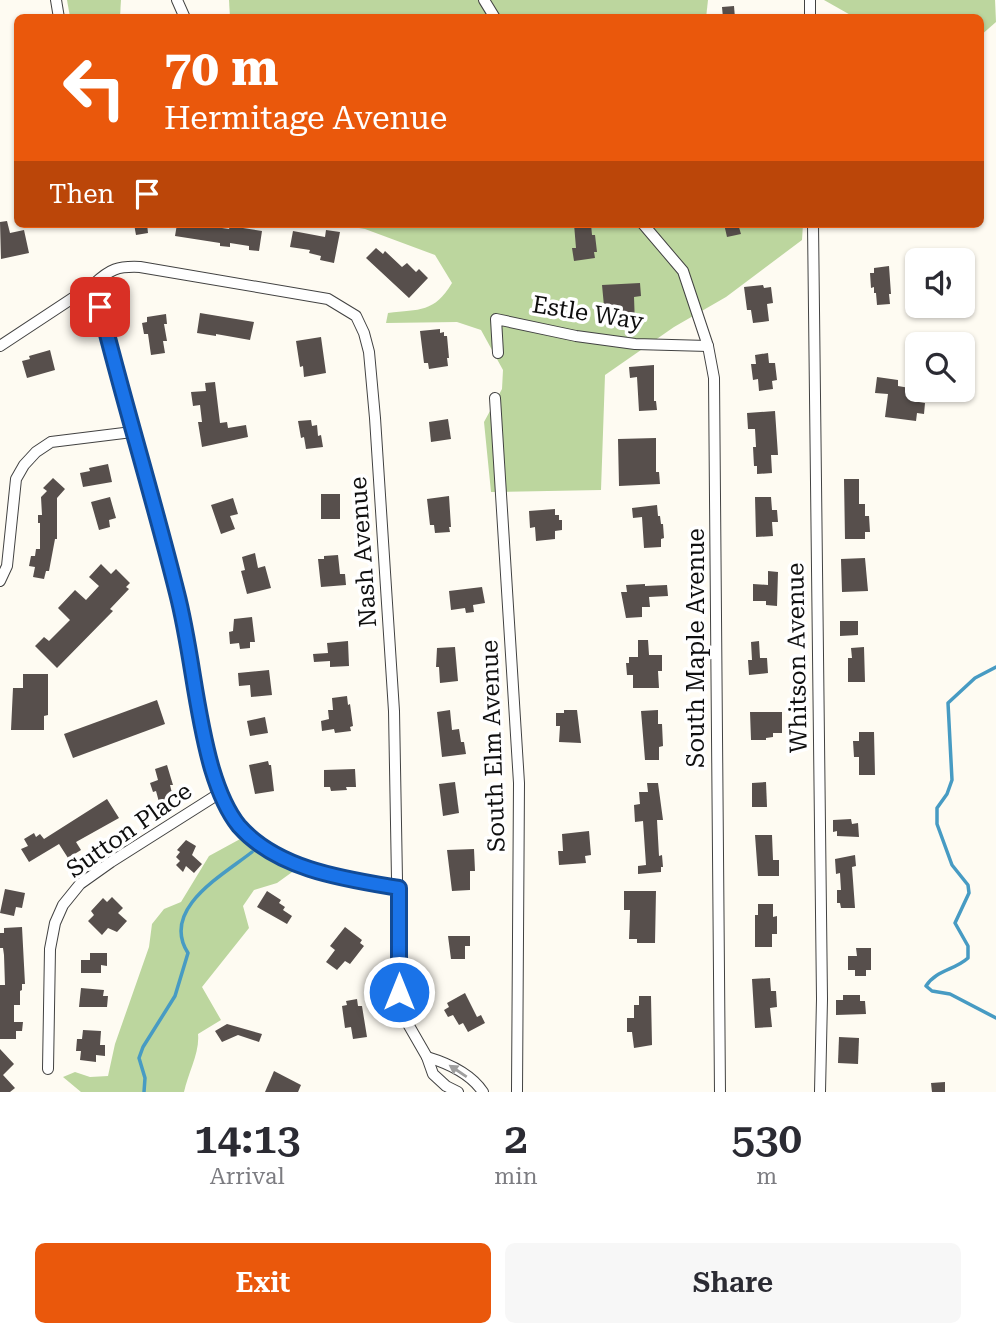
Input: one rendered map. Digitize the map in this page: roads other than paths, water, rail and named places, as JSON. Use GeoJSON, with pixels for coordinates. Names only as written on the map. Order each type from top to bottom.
{"type":"FeatureCollection","features":[{"type":"Feature","properties":{"kind":"street","name":"South Maple Avenue"},"geometry":{"type":"LineString","coordinates":[[646,228],[683,271],[708,346],[714,378],[720,1092]]}},
{"type":"Feature","properties":{"kind":"street","name":"Whitson Avenue"},"geometry":{"type":"LineString","coordinates":[[813,228],[822,999],[820,1092]]}},
{"type":"Feature","properties":{"kind":"street","name":"Nash Avenue"},"geometry":{"type":"LineString","coordinates":[[0,346],[94,284],[108,271],[125,267],[140,267],[328,299],[356,316],[369,352],[394,711],[399,992],[404,1017],[427,1057],[433,1074],[458,1092]]}},
{"type":"Feature","properties":{"kind":"street"},"geometry":{"type":"LineString","coordinates":[[94,284],[178,596],[196,704],[220,793],[239,826],[263,847],[294,863],[342,878],[399,888]]}},
{"type":"Feature","properties":{"kind":"street","name":"Estle Way"},"geometry":{"type":"LineString","coordinates":[[498,353],[496,319],[576,336],[635,344],[708,346]]}},
{"type":"Feature","properties":{"kind":"street","name":"South Elm Avenue"},"geometry":{"type":"LineString","coordinates":[[495,398],[519,783],[517,1092]]}},
{"type":"Feature","properties":{"kind":"street"},"geometry":{"type":"LineString","coordinates":[[0,581],[7,566],[14,487],[24,465],[36,452],[51,442],[132,432]]}},
{"type":"Feature","properties":{"kind":"street","name":"Sutton Place"},"geometry":{"type":"LineString","coordinates":[[48,1069],[50,949],[55,923],[63,905],[80,884],[220,793]]}},
{"type":"Feature","properties":{"kind":"street"},"geometry":{"type":"LineString","coordinates":[[427,1057],[445,1062],[483,1092]]}},
{"type":"Feature","properties":{"kind":"waterway"},"geometry":{"type":"LineString","coordinates":[[996,667],[975,678],[948,703],[952,780],[947,794],[937,808],[937,824],[952,865],[968,885],[969,893],[955,923],[968,946],[968,958],[940,973],[926,986],[932,991],[950,994],[996,1018]]}},
{"type":"Feature","properties":{"kind":"waterway"},"geometry":{"type":"LineString","coordinates":[[144,1092],[145,1078],[139,1058],[175,996],[188,953],[182,937],[182,922],[188,908],[212,882],[252,852]]}}]}
